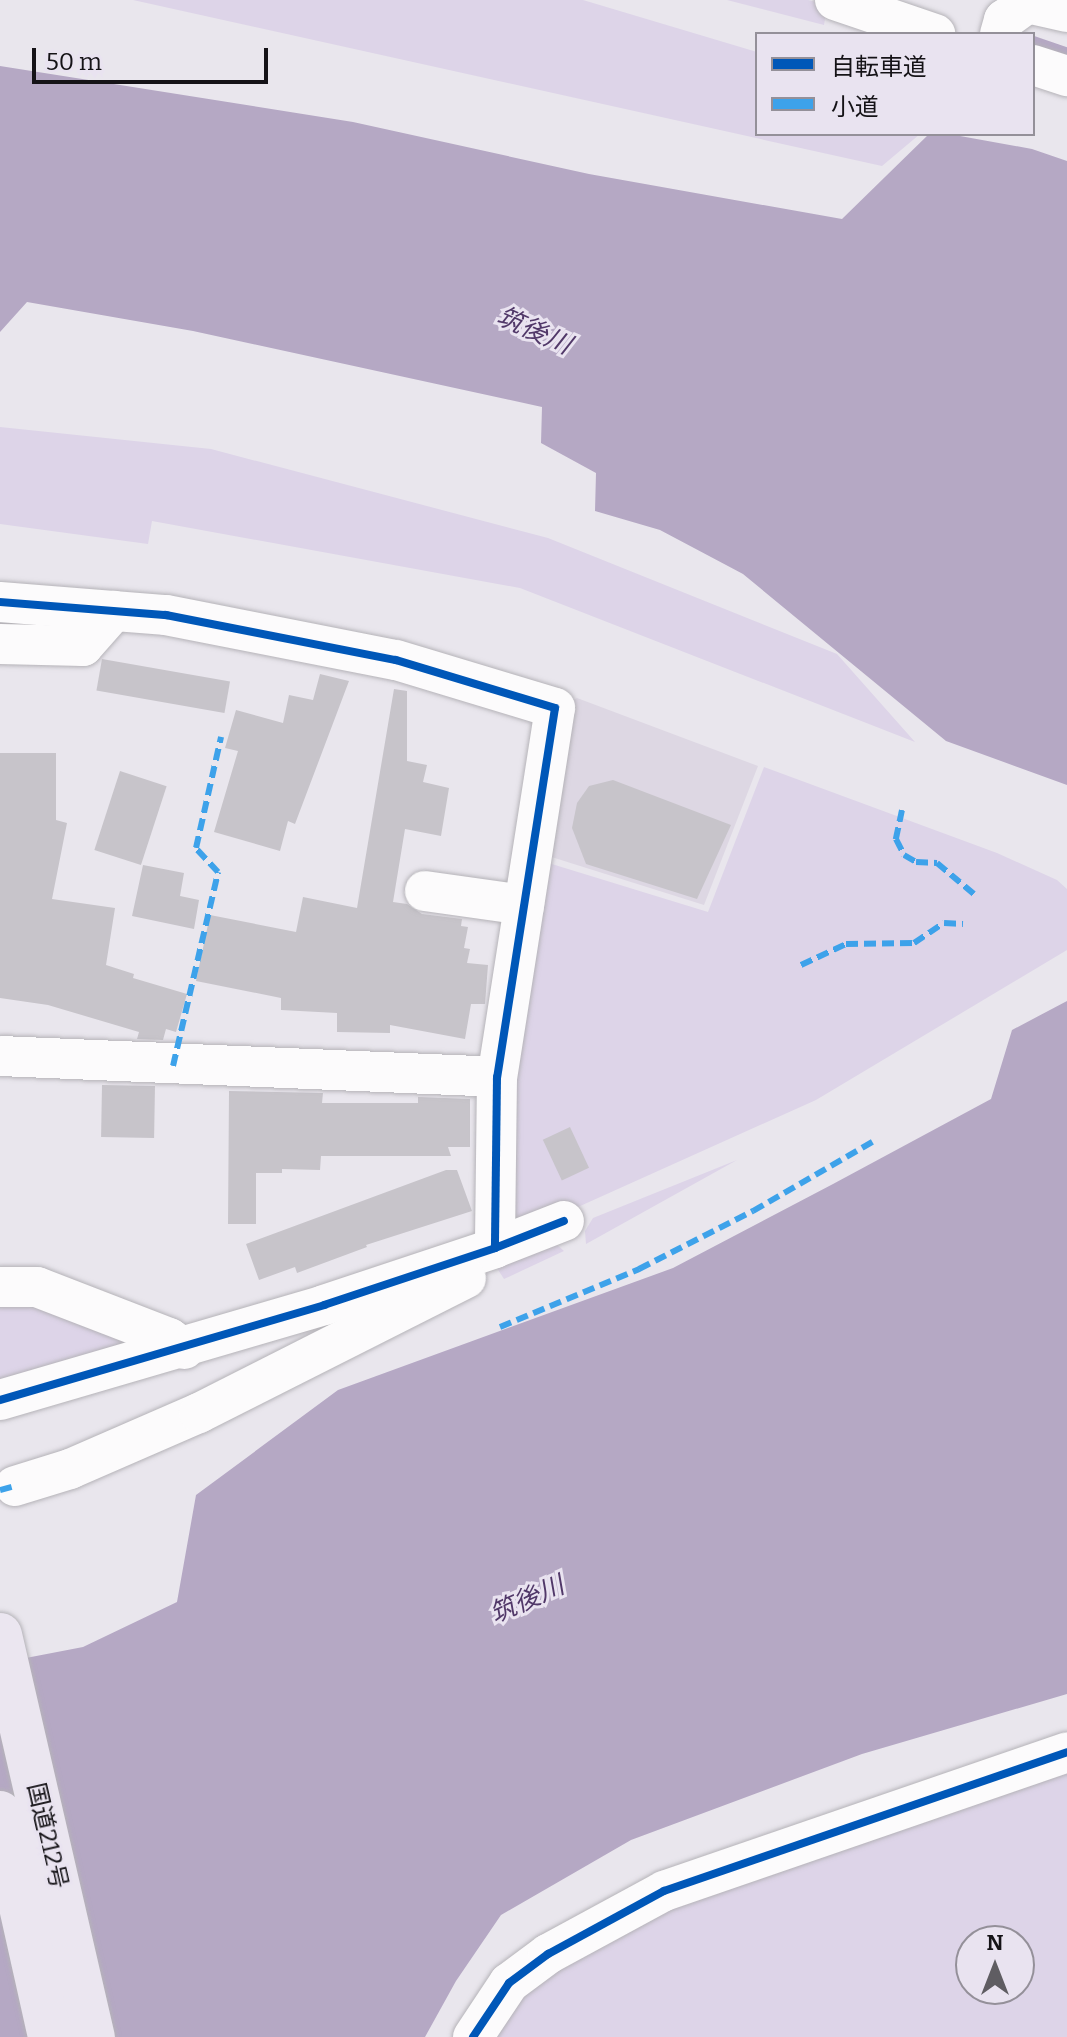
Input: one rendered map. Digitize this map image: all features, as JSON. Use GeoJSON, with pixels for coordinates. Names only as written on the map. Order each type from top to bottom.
{"type":"FeatureCollection","features":[{"type":"Feature","properties":{"kind":"highway","name":"国道212号"},"geometry":{"type":"LineString","coordinates":[[0,1635],[93,2037]]}},
{"type":"Feature","properties":{"kind":"highway","name":"国道212号"},"geometry":{"type":"LineString","coordinates":[[0,1813],[50,2037]]}},
{"type":"Feature","properties":{"kind":"street"},"geometry":{"type":"LineString","coordinates":[[835,0],[929,32]]}},
{"type":"Feature","properties":{"kind":"street"},"geometry":{"type":"LineString","coordinates":[[1001,32],[1004,20],[1027,3],[1067,12]]}},
{"type":"Feature","properties":{"kind":"street"},"geometry":{"type":"LineString","coordinates":[[1035,66],[1067,76]]}},
{"type":"Feature","properties":{"kind":"street"},"geometry":{"type":"LineString","coordinates":[[0,602],[166,615],[396,660],[560,698],[497,1077],[508,1243]]}},
{"type":"Feature","properties":{"kind":"street"},"geometry":{"type":"LineString","coordinates":[[0,644],[83,646],[114,611]]}},
{"type":"Feature","properties":{"kind":"street"},"geometry":{"type":"LineString","coordinates":[[425,891],[524,905]]}},
{"type":"Feature","properties":{"kind":"street"},"geometry":{"type":"LineString","coordinates":[[0,1056],[497,1077]]}},
{"type":"Feature","properties":{"kind":"street"},"geometry":{"type":"LineString","coordinates":[[0,1400],[185,1349],[508,1243],[564,1221]]}},
{"type":"Feature","properties":{"kind":"street"},"geometry":{"type":"LineString","coordinates":[[15,1486],[70,1469],[199,1413],[458,1284],[508,1243]]}},
{"type":"Feature","properties":{"kind":"street"},"geometry":{"type":"LineString","coordinates":[[0,1287],[37,1287],[169,1338],[185,1349]]}},
{"type":"Feature","properties":{"kind":"street"},"geometry":{"type":"LineString","coordinates":[[473,2037],[509,1983],[548,1954],[664,1891],[1067,1752]]}},
{"type":"Feature","properties":{"kind":"shaded area"},"geometry":{"type":"Polygon","coordinates":[[[133,0],[583,0],[755,51],[755,136],[918,136],[882,166],[133,0]]]}},
{"type":"Feature","properties":{"kind":"shaded area"},"geometry":{"type":"Polygon","coordinates":[[[727,0],[808,0],[827,5],[824,25],[727,0]]]}},
{"type":"Feature","properties":{"kind":"shaded area"},"geometry":{"type":"Polygon","coordinates":[[[0,427],[211,449],[548,538],[837,654],[915,742],[520,588],[152,521],[148,544],[0,524],[0,427]]]}},
{"type":"Feature","properties":{"kind":"shaded area"},"geometry":{"type":"Polygon","coordinates":[[[577,698],[758,766],[704,905],[542,854],[566,704],[577,698]]]}},
{"type":"Feature","properties":{"kind":"shaded area"},"geometry":{"type":"Polygon","coordinates":[[[764,767],[997,853],[1057,880],[1067,889],[1067,950],[816,1100],[500,1242],[508,1060],[542,861],[708,912],[764,767]]]}},
{"type":"Feature","properties":{"kind":"shaded area"},"geometry":{"type":"Polygon","coordinates":[[[737,1160],[586,1244],[585,1231],[593,1218],[737,1160]]]}},
{"type":"Feature","properties":{"kind":"shaded area"},"geometry":{"type":"Polygon","coordinates":[[[548,1237],[564,1251],[504,1279],[495,1265],[548,1237]]]}},
{"type":"Feature","properties":{"kind":"shaded area"},"geometry":{"type":"Polygon","coordinates":[[[32,1296],[151,1339],[0,1386],[0,1304],[32,1296]]]}},
{"type":"Feature","properties":{"kind":"shaded area"},"geometry":{"type":"Polygon","coordinates":[[[1067,1763],[1067,2037],[483,2037],[515,1989],[669,1898],[1067,1763]]]}},
{"type":"Feature","properties":{"kind":"water","name":"筑後川"},"geometry":{"type":"Polygon","coordinates":[[[0,66],[353,122],[589,174],[842,219],[927,136],[960,136],[1032,149],[1067,161],[1067,785],[946,741],[743,574],[660,530],[595,511],[596,473],[541,443],[542,407],[193,331],[27,302],[0,332],[0,66]]]}},
{"type":"Feature","properties":{"kind":"water","name":"筑後川"},"geometry":{"type":"Polygon","coordinates":[[[1067,1001],[1067,1694],[862,1754],[631,1840],[501,1915],[456,1981],[425,2037],[0,2037],[0,1663],[83,1647],[177,1602],[196,1495],[338,1390],[673,1268],[833,1184],[991,1099],[1012,1030],[1067,1001]]]}},
{"type":"Feature","properties":{"kind":"building"},"geometry":{"type":"Polygon","coordinates":[[[102,659],[230,682],[224,713],[96,691],[102,659]]]}},
{"type":"Feature","properties":{"kind":"building"},"geometry":{"type":"Polygon","coordinates":[[[320,674],[349,681],[295,824],[288,821],[280,851],[214,832],[238,751],[225,748],[236,710],[283,723],[289,695],[313,700],[320,674]]]}},
{"type":"Feature","properties":{"kind":"building"},"geometry":{"type":"Polygon","coordinates":[[[394,689],[407,691],[407,761],[427,765],[423,782],[449,788],[441,836],[405,829],[393,902],[407,904],[422,914],[462,919],[461,926],[468,927],[464,948],[470,949],[467,963],[488,965],[485,1004],[471,1004],[465,1039],[390,1025],[390,1033],[337,1032],[337,1013],[281,1010],[281,998],[196,981],[210,915],[296,932],[303,897],[357,908],[394,689]]]}},
{"type":"Feature","properties":{"kind":"building"},"geometry":{"type":"Polygon","coordinates":[[[0,753],[56,753],[56,820],[67,823],[52,899],[115,908],[106,965],[134,974],[133,978],[187,994],[176,1032],[166,1029],[163,1040],[137,1039],[139,1032],[48,1005],[0,998],[0,753]]]}},
{"type":"Feature","properties":{"kind":"building"},"geometry":{"type":"Polygon","coordinates":[[[120,771],[167,786],[141,865],[94,850],[120,771]]]}},
{"type":"Feature","properties":{"kind":"building"},"geometry":{"type":"Polygon","coordinates":[[[613,780],[731,825],[697,899],[586,864],[572,828],[577,803],[589,786],[613,780]]]}},
{"type":"Feature","properties":{"kind":"building"},"geometry":{"type":"Polygon","coordinates":[[[143,865],[184,873],[180,896],[199,900],[194,929],[132,916],[143,865]]]}},
{"type":"Feature","properties":{"kind":"building"},"geometry":{"type":"Polygon","coordinates":[[[102,1085],[155,1086],[154,1138],[101,1137],[102,1085]]]}},
{"type":"Feature","properties":{"kind":"building"},"geometry":{"type":"Polygon","coordinates":[[[229,1091],[323,1093],[322,1103],[418,1103],[418,1097],[470,1099],[470,1147],[448,1147],[451,1156],[321,1156],[320,1170],[282,1169],[282,1173],[256,1173],[256,1224],[228,1224],[229,1091]]]}},
{"type":"Feature","properties":{"kind":"building"},"geometry":{"type":"Polygon","coordinates":[[[570,1127],[589,1168],[562,1180],[543,1140],[570,1127]]]}},
{"type":"Feature","properties":{"kind":"building"},"geometry":{"type":"Polygon","coordinates":[[[446,1170],[457,1170],[472,1211],[366,1245],[297,1273],[295,1267],[259,1280],[246,1244],[446,1170]]]}},
{"type":"Feature","properties":{"kind":"waterway"},"geometry":{"type":"LineString","coordinates":[[1035,41],[1067,52]]}},
{"type":"Feature","properties":{"kind":"marked path"},"geometry":{"type":"LineString","coordinates":[[173,1066],[218,872],[196,848],[221,737]]}},
{"type":"Feature","properties":{"kind":"marked path"},"geometry":{"type":"LineString","coordinates":[[902,810],[896,839],[904,855],[916,862],[937,863],[974,894]]}},
{"type":"Feature","properties":{"kind":"marked path"},"geometry":{"type":"LineString","coordinates":[[801,965],[846,944],[914,943],[944,923],[963,924]]}},
{"type":"Feature","properties":{"kind":"marked path"},"geometry":{"type":"LineString","coordinates":[[500,1327],[639,1269],[753,1211],[872,1142]]}},
{"type":"Feature","properties":{"kind":"marked path"},"geometry":{"type":"LineString","coordinates":[[0,1490],[15,1486]]}},
{"type":"Feature","properties":{"kind":"cycle path"},"geometry":{"type":"LineString","coordinates":[[0,602],[166,615],[396,660],[555,708],[497,1077],[495,1248]]}},
{"type":"Feature","properties":{"kind":"cycle path"},"geometry":{"type":"LineString","coordinates":[[0,1400],[324,1305],[495,1248],[564,1221]]}},
{"type":"Feature","properties":{"kind":"cycle path"},"geometry":{"type":"LineString","coordinates":[[473,2037],[509,1983],[548,1954],[664,1891],[1067,1752]]}}]}
